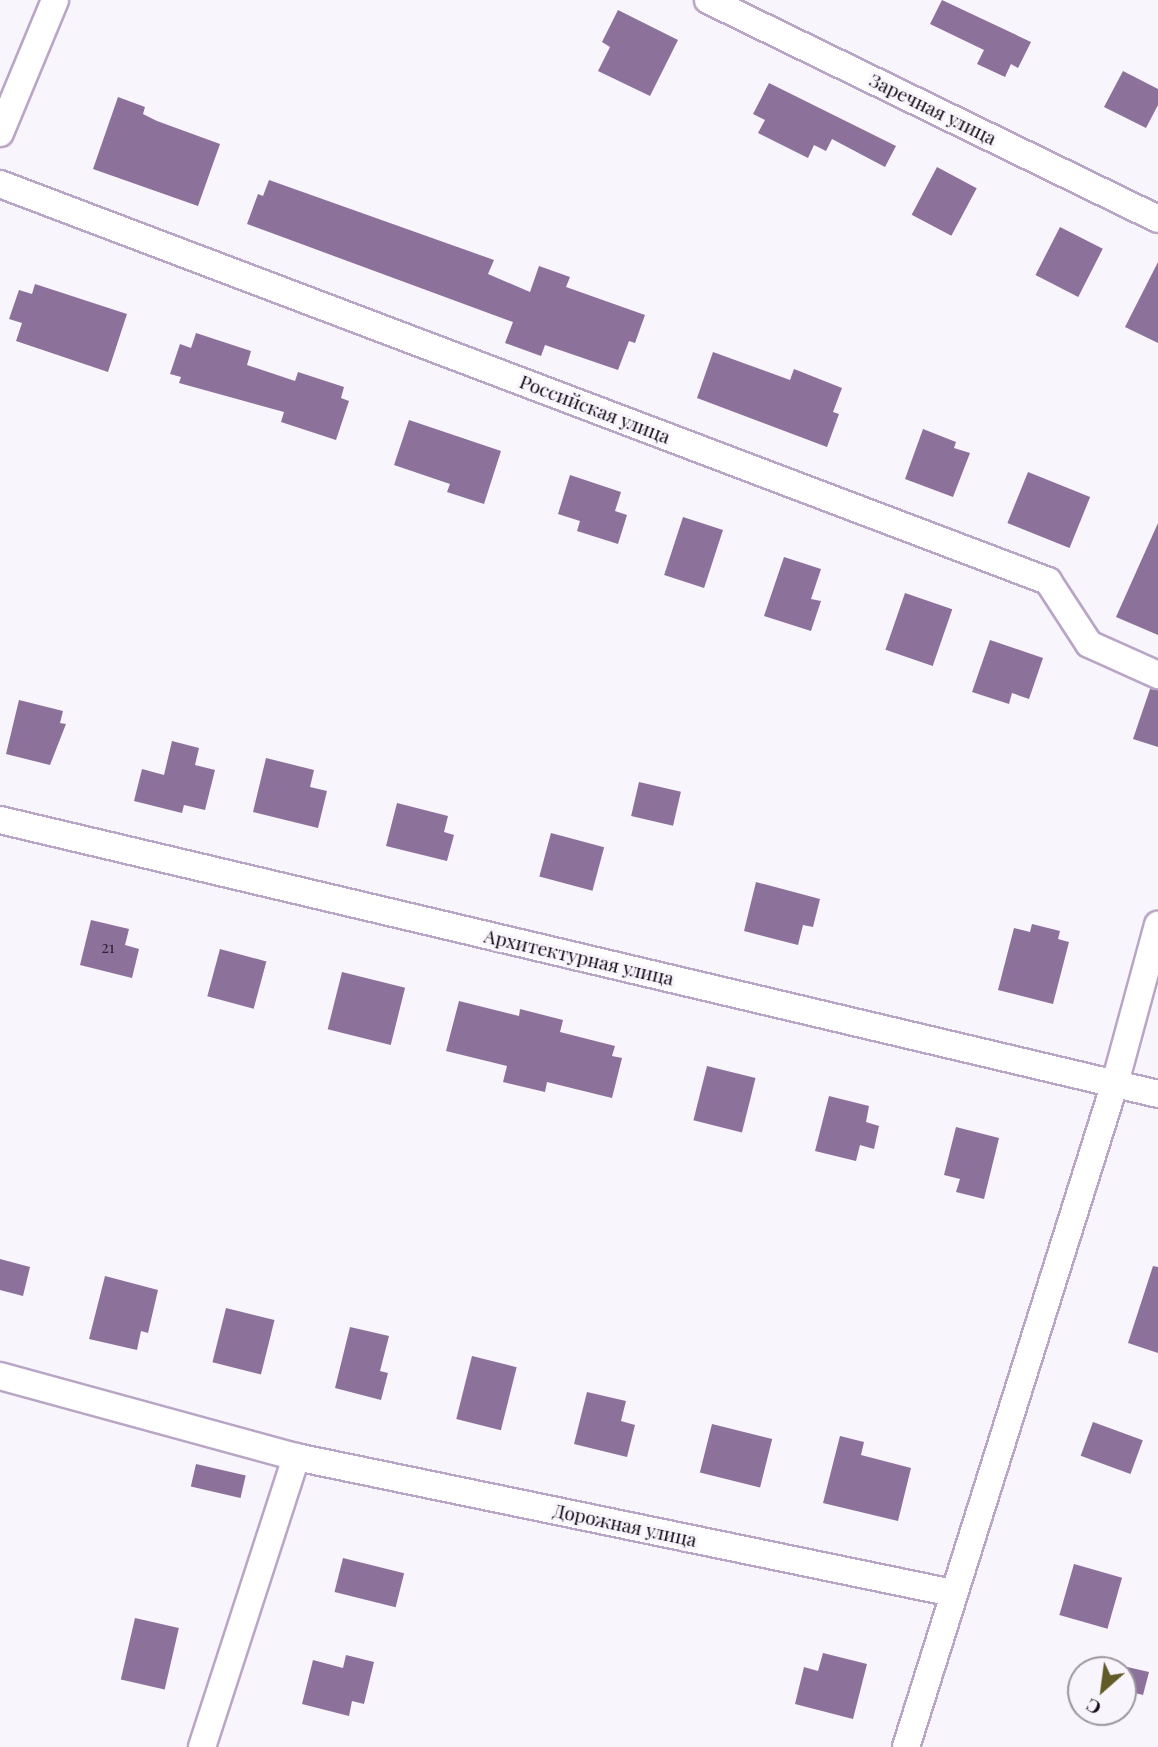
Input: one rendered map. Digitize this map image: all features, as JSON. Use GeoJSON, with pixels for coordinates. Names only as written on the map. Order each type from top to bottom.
{"type":"FeatureCollection","features":[{"type":"Feature","properties":{"kind":"street"},"geometry":{"type":"LineString","coordinates":[[0,133],[55,0]]}},
{"type":"Feature","properties":{"kind":"street","name":"Заречная улица"},"geometry":{"type":"LineString","coordinates":[[708,0],[1158,219]]}},
{"type":"Feature","properties":{"kind":"street","name":"Российская улица"},"geometry":{"type":"LineString","coordinates":[[0,184],[1048,581],[1089,644],[1158,675]]}},
{"type":"Feature","properties":{"kind":"street","name":"Архитектурная улица"},"geometry":{"type":"LineString","coordinates":[[0,820],[1158,1094]]}},
{"type":"Feature","properties":{"kind":"street"},"geometry":{"type":"LineString","coordinates":[[906,1747],[1115,1083],[1158,925]]}},
{"type":"Feature","properties":{"kind":"street","name":"Дорожная улица"},"geometry":{"type":"LineString","coordinates":[[0,1376],[296,1457],[953,1593]]}},
{"type":"Feature","properties":{"kind":"street"},"geometry":{"type":"LineString","coordinates":[[202,1747],[296,1457]]}},
{"type":"Feature","properties":{"kind":"building"},"geometry":{"type":"Polygon","coordinates":[[[942,0],[1031,42],[1018,68],[1011,64],[1005,77],[977,64],[984,50],[930,24],[942,0]]]}},
{"type":"Feature","properties":{"kind":"building"},"geometry":{"type":"Polygon","coordinates":[[[618,10],[678,40],[650,96],[598,71],[610,47],[602,42],[618,10]]]}},
{"type":"Feature","properties":{"kind":"building"},"geometry":{"type":"Polygon","coordinates":[[[1123,71],[1158,89],[1158,105],[1146,128],[1104,107],[1123,71]]]}},
{"type":"Feature","properties":{"kind":"building"},"geometry":{"type":"Polygon","coordinates":[[[769,83],[896,146],[885,167],[832,139],[826,151],[814,145],[808,158],[758,133],[765,120],[753,114],[769,83]]]}},
{"type":"Feature","properties":{"kind":"building"},"geometry":{"type":"Polygon","coordinates":[[[118,97],[145,107],[143,114],[157,121],[220,144],[198,206],[93,169],[118,97]]]}},
{"type":"Feature","properties":{"kind":"building"},"geometry":{"type":"Polygon","coordinates":[[[937,167],[977,188],[951,236],[912,215],[937,167]]]}},
{"type":"Feature","properties":{"kind":"building"},"geometry":{"type":"Polygon","coordinates":[[[269,180],[494,260],[488,274],[530,292],[539,266],[570,277],[566,287],[645,315],[635,343],[629,341],[618,370],[545,345],[541,356],[505,343],[513,322],[247,224],[258,194],[263,196],[269,180]]]}},
{"type":"Feature","properties":{"kind":"building"},"geometry":{"type":"Polygon","coordinates":[[[1060,227],[1103,249],[1078,297],[1035,275],[1060,227]]]}},
{"type":"Feature","properties":{"kind":"building"},"geometry":{"type":"Polygon","coordinates":[[[1158,262],[1158,343],[1125,327],[1158,262]]]}},
{"type":"Feature","properties":{"kind":"building"},"geometry":{"type":"Polygon","coordinates":[[[35,284],[127,314],[108,372],[16,341],[22,323],[9,319],[19,290],[32,294],[35,284]]]}},
{"type":"Feature","properties":{"kind":"building"},"geometry":{"type":"Polygon","coordinates":[[[196,333],[251,351],[247,365],[295,381],[298,372],[344,387],[341,398],[349,401],[336,440],[281,422],[284,412],[179,383],[181,377],[170,374],[180,344],[191,348],[196,333]]]}},
{"type":"Feature","properties":{"kind":"building"},"geometry":{"type":"Polygon","coordinates":[[[713,352],[790,380],[794,369],[842,388],[833,412],[839,414],[827,447],[697,398],[713,352]]]}},
{"type":"Feature","properties":{"kind":"building"},"geometry":{"type":"Polygon","coordinates":[[[409,420],[501,451],[484,504],[447,492],[450,484],[394,465],[409,420]]]}},
{"type":"Feature","properties":{"kind":"building"},"geometry":{"type":"Polygon","coordinates":[[[923,429],[956,442],[954,448],[970,453],[953,497],[905,479],[923,429]]]}},
{"type":"Feature","properties":{"kind":"building"},"geometry":{"type":"Polygon","coordinates":[[[1028,472],[1090,497],[1070,548],[1007,523],[1028,472]]]}},
{"type":"Feature","properties":{"kind":"building"},"geometry":{"type":"Polygon","coordinates":[[[570,475],[621,492],[615,511],[627,515],[618,544],[577,531],[580,521],[558,514],[570,475]]]}},
{"type":"Feature","properties":{"kind":"building"},"geometry":{"type":"Polygon","coordinates":[[[683,517],[723,530],[704,588],[664,575],[683,517]]]}},
{"type":"Feature","properties":{"kind":"building"},"geometry":{"type":"Polygon","coordinates":[[[1158,523],[1158,635],[1116,617],[1158,523]]]}},
{"type":"Feature","properties":{"kind":"building"},"geometry":{"type":"Polygon","coordinates":[[[784,557],[821,569],[811,599],[821,601],[811,631],[764,616],[784,557]]]}},
{"type":"Feature","properties":{"kind":"building"},"geometry":{"type":"Polygon","coordinates":[[[905,593],[952,609],[933,666],[885,650],[905,593]]]}},
{"type":"Feature","properties":{"kind":"building"},"geometry":{"type":"Polygon","coordinates":[[[990,640],[1043,658],[1029,699],[1012,693],[1009,704],[972,692],[990,640]]]}},
{"type":"Feature","properties":{"kind":"building"},"geometry":{"type":"Polygon","coordinates":[[[1150,689],[1158,690],[1158,747],[1133,739],[1150,689]]]}},
{"type":"Feature","properties":{"kind":"building"},"geometry":{"type":"Polygon","coordinates":[[[19,700],[63,711],[60,723],[66,724],[50,765],[6,754],[19,700]]]}},
{"type":"Feature","properties":{"kind":"building"},"geometry":{"type":"Polygon","coordinates":[[[172,741],[199,748],[195,765],[215,770],[205,810],[184,805],[182,813],[134,801],[142,769],[164,775],[172,741]]]}},
{"type":"Feature","properties":{"kind":"building"},"geometry":{"type":"Polygon","coordinates":[[[266,758],[314,770],[310,787],[327,791],[318,828],[253,812],[266,758]]]}},
{"type":"Feature","properties":{"kind":"building"},"geometry":{"type":"Polygon","coordinates":[[[639,782],[681,792],[673,826],[631,816],[639,782]]]}},
{"type":"Feature","properties":{"kind":"building"},"geometry":{"type":"Polygon","coordinates":[[[397,803],[448,816],[444,832],[454,835],[447,861],[386,846],[397,803]]]}},
{"type":"Feature","properties":{"kind":"building"},"geometry":{"type":"Polygon","coordinates":[[[551,833],[604,847],[592,891],[539,876],[551,833]]]}},
{"type":"Feature","properties":{"kind":"building"},"geometry":{"type":"Polygon","coordinates":[[[756,882],[820,899],[813,927],[803,925],[798,945],[744,931],[756,882]]]}},
{"type":"Feature","properties":{"kind":"building"},"geometry":{"type":"Polygon","coordinates":[[[91,920],[129,929],[125,945],[139,949],[132,978],[80,965],[91,920]]]}},
{"type":"Feature","properties":{"kind":"building"},"geometry":{"type":"Polygon","coordinates":[[[1032,924],[1060,931],[1058,939],[1069,942],[1053,1004],[998,990],[1014,928],[1030,932],[1032,924]]]}},
{"type":"Feature","properties":{"kind":"building"},"geometry":{"type":"Polygon","coordinates":[[[220,949],[266,961],[254,1009],[207,996],[220,949]]]}},
{"type":"Feature","properties":{"kind":"building"},"geometry":{"type":"Polygon","coordinates":[[[342,972],[405,988],[391,1045],[328,1029],[342,972]]]}},
{"type":"Feature","properties":{"kind":"building"},"geometry":{"type":"Polygon","coordinates":[[[459,1001],[519,1016],[520,1009],[563,1020],[560,1032],[615,1046],[612,1056],[622,1058],[612,1098],[547,1082],[545,1092],[503,1082],[507,1066],[446,1051],[459,1001]]]}},
{"type":"Feature","properties":{"kind":"building"},"geometry":{"type":"Polygon","coordinates":[[[707,1066],[756,1078],[742,1132],[693,1120],[707,1066]]]}},
{"type":"Feature","properties":{"kind":"building"},"geometry":{"type":"Polygon","coordinates":[[[829,1096],[869,1106],[866,1122],[879,1126],[874,1149],[860,1145],[856,1161],[815,1151],[829,1096]]]}},
{"type":"Feature","properties":{"kind":"building"},"geometry":{"type":"Polygon","coordinates":[[[956,1127],[999,1138],[984,1199],[956,1192],[960,1179],[944,1175],[956,1127]]]}},
{"type":"Feature","properties":{"kind":"building"},"geometry":{"type":"Polygon","coordinates":[[[0,1259],[30,1267],[23,1296],[0,1290],[0,1259]]]}},
{"type":"Feature","properties":{"kind":"building"},"geometry":{"type":"Polygon","coordinates":[[[1153,1266],[1158,1267],[1158,1353],[1128,1343],[1153,1266]]]}},
{"type":"Feature","properties":{"kind":"building"},"geometry":{"type":"Polygon","coordinates":[[[105,1276],[158,1290],[148,1333],[141,1331],[137,1350],[89,1339],[105,1276]]]}},
{"type":"Feature","properties":{"kind":"building"},"geometry":{"type":"Polygon","coordinates":[[[226,1308],[275,1320],[261,1374],[212,1362],[226,1308]]]}},
{"type":"Feature","properties":{"kind":"building"},"geometry":{"type":"Polygon","coordinates":[[[350,1327],[389,1336],[380,1371],[388,1373],[381,1400],[335,1388],[350,1327]]]}},
{"type":"Feature","properties":{"kind":"building"},"geometry":{"type":"Polygon","coordinates":[[[472,1356],[517,1367],[501,1430],[456,1419],[472,1356]]]}},
{"type":"Feature","properties":{"kind":"building"},"geometry":{"type":"Polygon","coordinates":[[[587,1392],[626,1401],[621,1421],[635,1425],[627,1457],[574,1444],[587,1392]]]}},
{"type":"Feature","properties":{"kind":"building"},"geometry":{"type":"Polygon","coordinates":[[[1093,1422],[1143,1440],[1130,1474],[1081,1456],[1093,1422]]]}},
{"type":"Feature","properties":{"kind":"building"},"geometry":{"type":"Polygon","coordinates":[[[712,1424],[772,1439],[760,1488],[700,1473],[712,1424]]]}},
{"type":"Feature","properties":{"kind":"building"},"geometry":{"type":"Polygon","coordinates":[[[840,1436],[864,1442],[861,1455],[911,1468],[898,1521],[823,1503],[840,1436]]]}},
{"type":"Feature","properties":{"kind":"building"},"geometry":{"type":"Polygon","coordinates":[[[196,1464],[246,1475],[241,1498],[191,1486],[196,1464]]]}},
{"type":"Feature","properties":{"kind":"building"},"geometry":{"type":"Polygon","coordinates":[[[343,1558],[404,1573],[396,1607],[335,1592],[343,1558]]]}},
{"type":"Feature","properties":{"kind":"building"},"geometry":{"type":"Polygon","coordinates":[[[1074,1564],[1122,1578],[1107,1629],[1059,1615],[1074,1564]]]}},
{"type":"Feature","properties":{"kind":"building"},"geometry":{"type":"Polygon","coordinates":[[[135,1618],[179,1628],[165,1690],[121,1679],[135,1618]]]}},
{"type":"Feature","properties":{"kind":"building"},"geometry":{"type":"Polygon","coordinates":[[[823,1653],[867,1664],[853,1719],[795,1704],[804,1667],[818,1671],[823,1653]]]}},
{"type":"Feature","properties":{"kind":"building"},"geometry":{"type":"Polygon","coordinates":[[[346,1655],[374,1662],[364,1704],[352,1701],[349,1716],[302,1704],[313,1660],[343,1668],[346,1655]]]}},
{"type":"Feature","properties":{"kind":"building"},"geometry":{"type":"Polygon","coordinates":[[[1137,1669],[1149,1672],[1143,1695],[1137,1694],[1137,1669]]]}}]}
